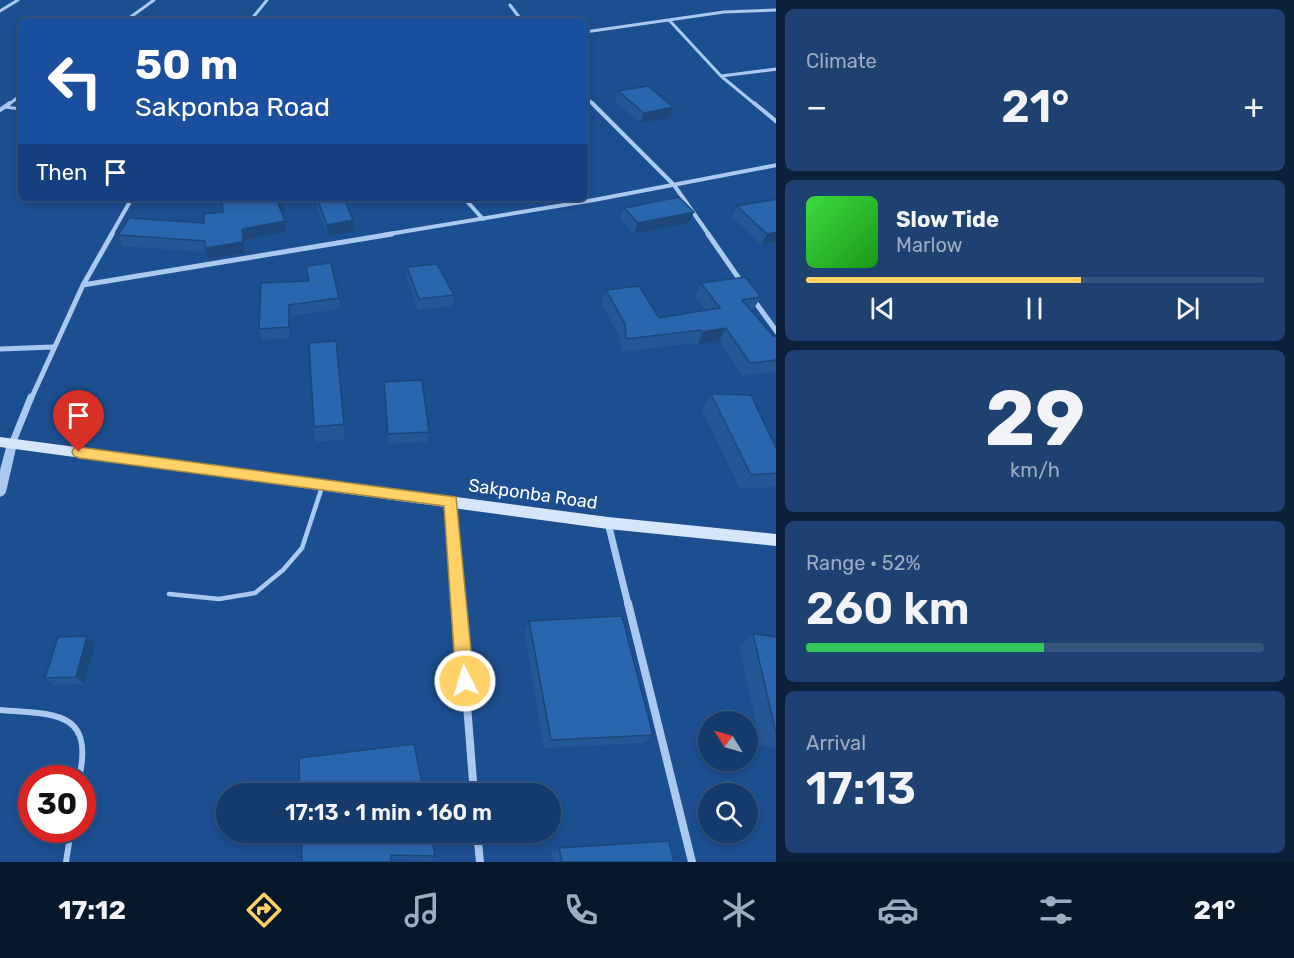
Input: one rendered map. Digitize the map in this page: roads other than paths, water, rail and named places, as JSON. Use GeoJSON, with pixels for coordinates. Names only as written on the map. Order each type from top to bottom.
{"type":"FeatureCollection","features":[{"type":"Feature","properties":{"kind":"main road","name":"Sakponba Road"},"geometry":{"type":"LineString","coordinates":[[6,443],[608,523],[776,540]]}},
{"type":"Feature","properties":{"kind":"street"},"geometry":{"type":"LineString","coordinates":[[0,10],[18,0]]}},
{"type":"Feature","properties":{"kind":"street"},"geometry":{"type":"LineString","coordinates":[[128,18],[153,0]]}},
{"type":"Feature","properties":{"kind":"street"},"geometry":{"type":"LineString","coordinates":[[252,18],[267,0]]}},
{"type":"Feature","properties":{"kind":"street"},"geometry":{"type":"LineString","coordinates":[[0,3],[11,4]]}},
{"type":"Feature","properties":{"kind":"street"},"geometry":{"type":"LineString","coordinates":[[510,5],[520,18]]}},
{"type":"Feature","properties":{"kind":"street"},"geometry":{"type":"LineString","coordinates":[[588,32],[751,9],[776,10]]}},
{"type":"Feature","properties":{"kind":"street"},"geometry":{"type":"LineString","coordinates":[[670,21],[721,76],[776,121]]}},
{"type":"Feature","properties":{"kind":"street"},"geometry":{"type":"LineString","coordinates":[[721,76],[776,69]]}},
{"type":"Feature","properties":{"kind":"street"},"geometry":{"type":"LineString","coordinates":[[0,110],[18,97]]}},
{"type":"Feature","properties":{"kind":"street"},"geometry":{"type":"LineString","coordinates":[[588,99],[674,185],[776,331]]}},
{"type":"Feature","properties":{"kind":"street"},"geometry":{"type":"LineString","coordinates":[[588,200],[776,165]]}},
{"type":"Feature","properties":{"kind":"street"},"geometry":{"type":"LineString","coordinates":[[0,492],[6,443],[83,285],[130,201]]}},
{"type":"Feature","properties":{"kind":"street"},"geometry":{"type":"LineString","coordinates":[[467,201],[483,219]]}},
{"type":"Feature","properties":{"kind":"street"},"geometry":{"type":"LineString","coordinates":[[83,285],[584,201]]}},
{"type":"Feature","properties":{"kind":"street"},"geometry":{"type":"LineString","coordinates":[[0,349],[53,347]]}},
{"type":"Feature","properties":{"kind":"street"},"geometry":{"type":"LineString","coordinates":[[451,501],[473,783]]}},
{"type":"Feature","properties":{"kind":"street"},"geometry":{"type":"LineString","coordinates":[[608,523],[692,862]]}},
{"type":"Feature","properties":{"kind":"street"},"geometry":{"type":"LineString","coordinates":[[478,843],[480,862]]}},
{"type":"Feature","properties":{"kind":"lane"},"geometry":{"type":"LineString","coordinates":[[5,107],[18,109]]}},
{"type":"Feature","properties":{"kind":"lane"},"geometry":{"type":"LineString","coordinates":[[169,594],[219,599],[255,593],[283,570],[302,548],[322,484]]}},
{"type":"Feature","properties":{"kind":"lane"},"geometry":{"type":"LineString","coordinates":[[0,710],[68,718],[79,729],[84,749],[81,765]]}},
{"type":"Feature","properties":{"kind":"lane"},"geometry":{"type":"LineString","coordinates":[[66,862],[69,843]]}}]}
